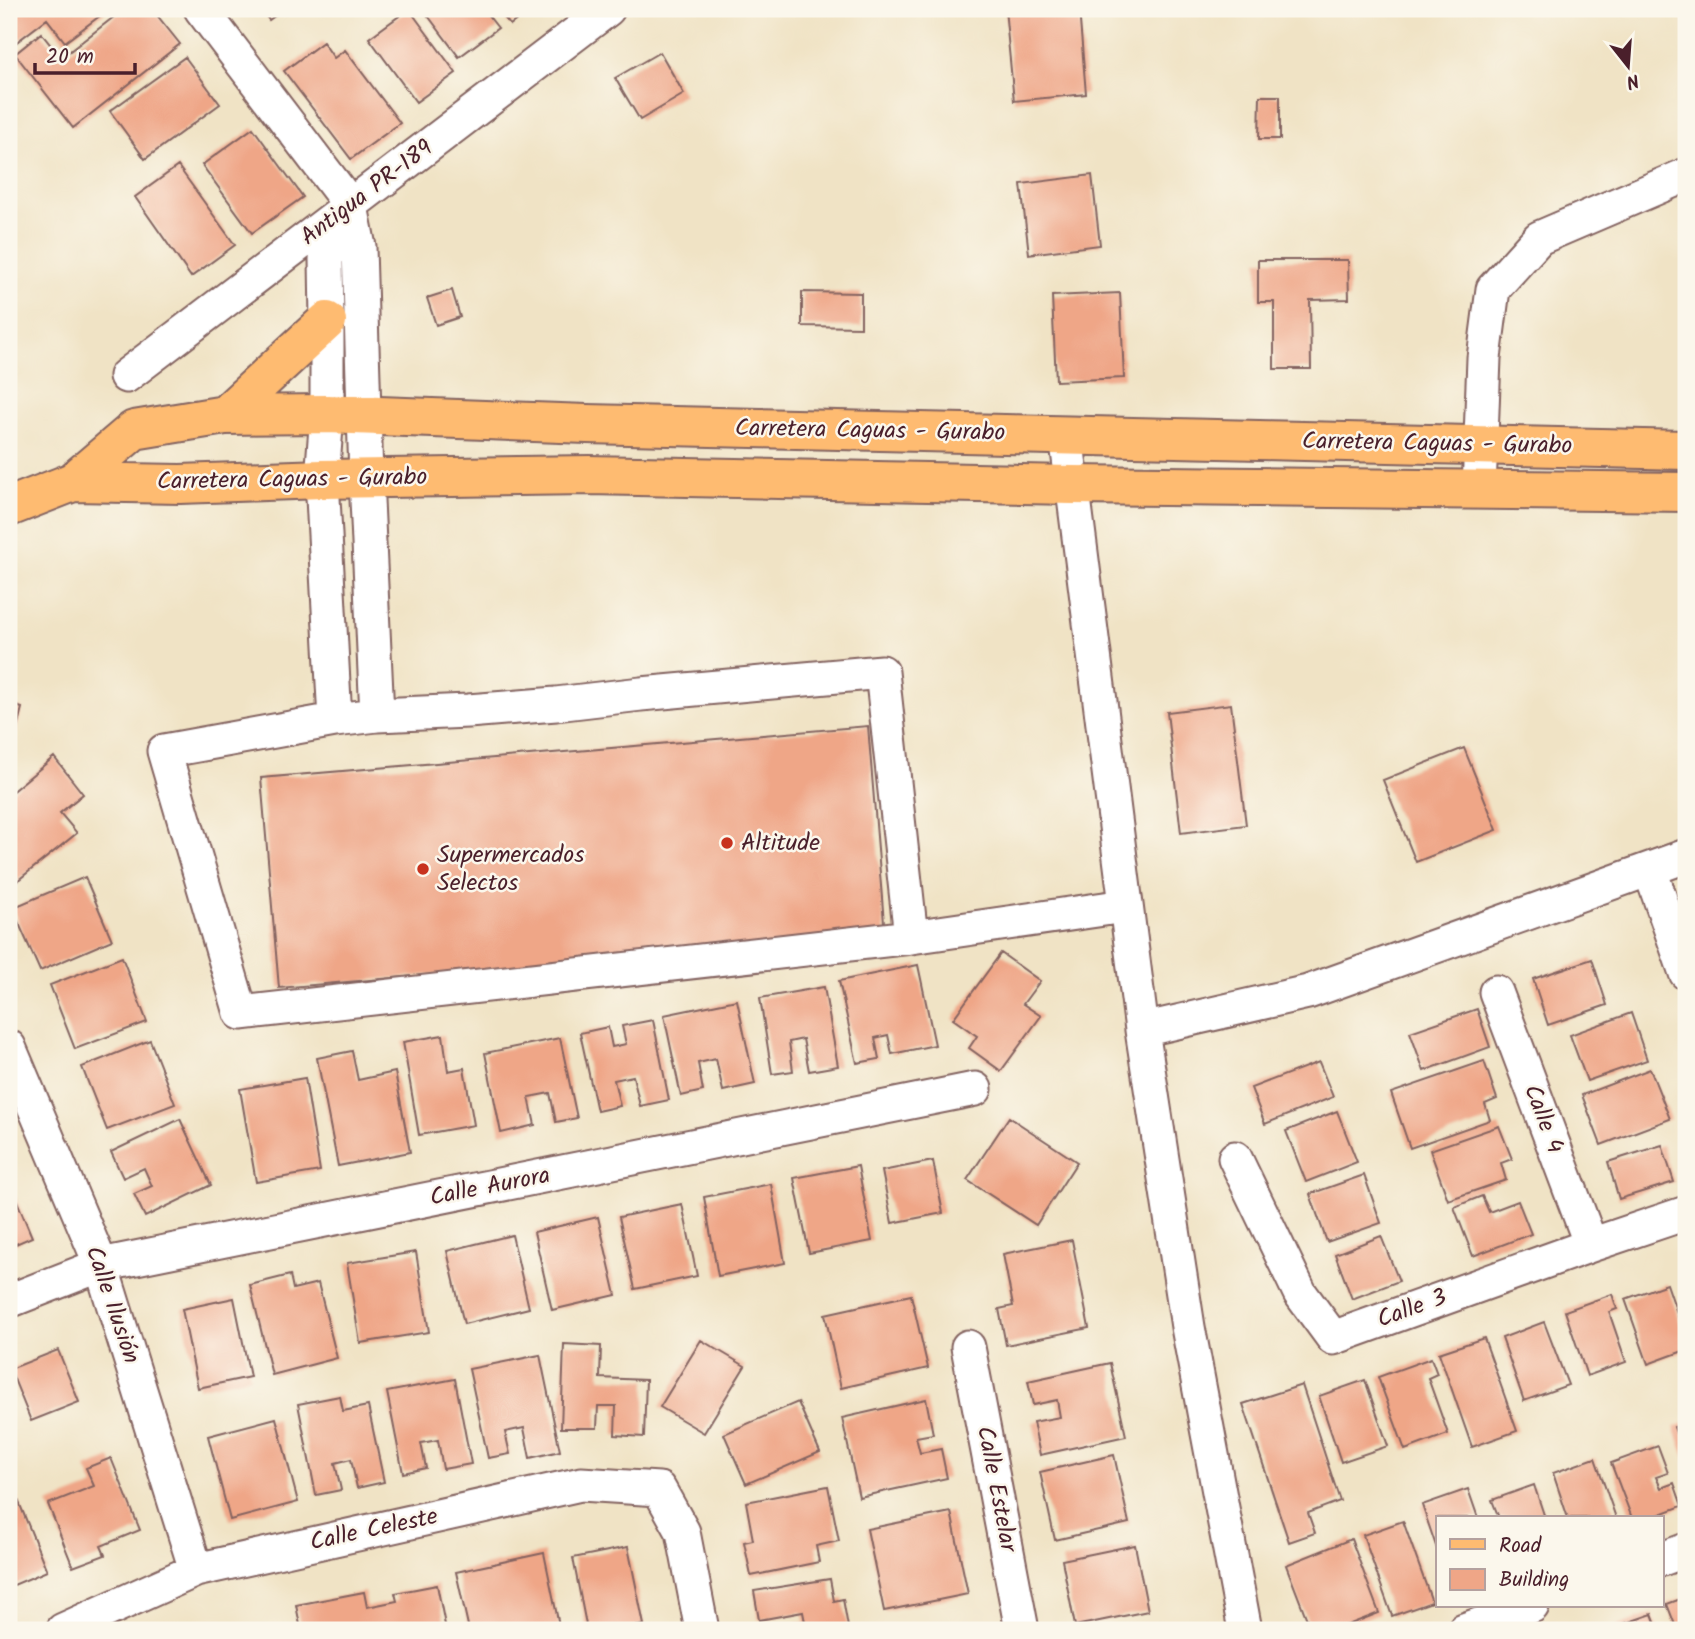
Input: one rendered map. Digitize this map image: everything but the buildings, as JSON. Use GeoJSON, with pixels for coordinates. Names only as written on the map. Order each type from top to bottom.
{"type":"FeatureCollection","features":[{"type":"Feature","properties":{"kind":"main road"},"geometry":{"type":"LineString","coordinates":[[225,415],[327,321]]}},
{"type":"Feature","properties":{"kind":"main road","name":"Carretera Caguas - Gurabo"},"geometry":{"type":"LineString","coordinates":[[9,507],[73,482],[134,430],[225,415],[327,414],[587,424],[1686,450]]}},
{"type":"Feature","properties":{"kind":"main road","name":"Carretera Caguas - Gurabo"},"geometry":{"type":"LineString","coordinates":[[73,482],[180,484],[589,475],[1072,485],[1686,492]]}},
{"type":"Feature","properties":{"kind":"street"},"geometry":{"type":"LineString","coordinates":[[201,9],[351,206],[359,247],[377,715]]}},
{"type":"Feature","properties":{"kind":"street","name":"Antigua PR-189"},"geometry":{"type":"LineString","coordinates":[[126,376],[608,9]]}},
{"type":"Feature","properties":{"kind":"street"},"geometry":{"type":"LineString","coordinates":[[1479,489],[1484,358],[1493,289],[1539,238],[1686,175]]}},
{"type":"Feature","properties":{"kind":"street"},"geometry":{"type":"LineString","coordinates":[[335,720],[322,479],[327,414],[326,258],[351,206]]}},
{"type":"Feature","properties":{"kind":"street"},"geometry":{"type":"LineString","coordinates":[[1066,435],[1142,1030],[1188,1327],[1245,1630]]}},
{"type":"Feature","properties":{"kind":"street"},"geometry":{"type":"LineString","coordinates":[[911,937],[882,672],[556,704],[377,715],[164,751],[241,1013],[911,937],[1125,906]]}},
{"type":"Feature","properties":{"kind":"street"},"geometry":{"type":"LineString","coordinates":[[1142,1030],[1308,992],[1686,856]]}},
{"type":"Feature","properties":{"kind":"street"},"geometry":{"type":"LineString","coordinates":[[1650,870],[1686,973]]}},
{"type":"Feature","properties":{"kind":"street","name":"Calle 4"},"geometry":{"type":"LineString","coordinates":[[1496,992],[1591,1245]]}},
{"type":"Feature","properties":{"kind":"street","name":"Calle Ilusión"},"geometry":{"type":"LineString","coordinates":[[9,1047],[101,1265],[196,1570]]}},
{"type":"Feature","properties":{"kind":"street","name":"Calle Aurora"},"geometry":{"type":"LineString","coordinates":[[9,1301],[101,1265],[975,1089]]}},
{"type":"Feature","properties":{"kind":"street","name":"Calle 3"},"geometry":{"type":"LineString","coordinates":[[1235,1158],[1300,1293],[1333,1338],[1686,1213]]}},
{"type":"Feature","properties":{"kind":"street","name":"Calle Estelar"},"geometry":{"type":"LineString","coordinates":[[968,1347],[1022,1630]]}},
{"type":"Feature","properties":{"kind":"street","name":"Calle Celeste"},"geometry":{"type":"LineString","coordinates":[[64,1630],[196,1570],[582,1485],[659,1489],[683,1532],[702,1630]]}},
{"type":"Feature","properties":{"kind":"street"},"geometry":{"type":"LineString","coordinates":[[1664,1558],[1686,1550]]}},
{"type":"Feature","properties":{"kind":"street"},"geometry":{"type":"LineString","coordinates":[[1464,1630],[1526,1608]]}},
{"type":"Feature","properties":{"kind":"place","name":"Altitude"},"geometry":{"type":"Point","coordinates":[727,843]}},
{"type":"Feature","properties":{"kind":"place","name":"Supermercados Selectos"},"geometry":{"type":"Point","coordinates":[423,869]}}]}
